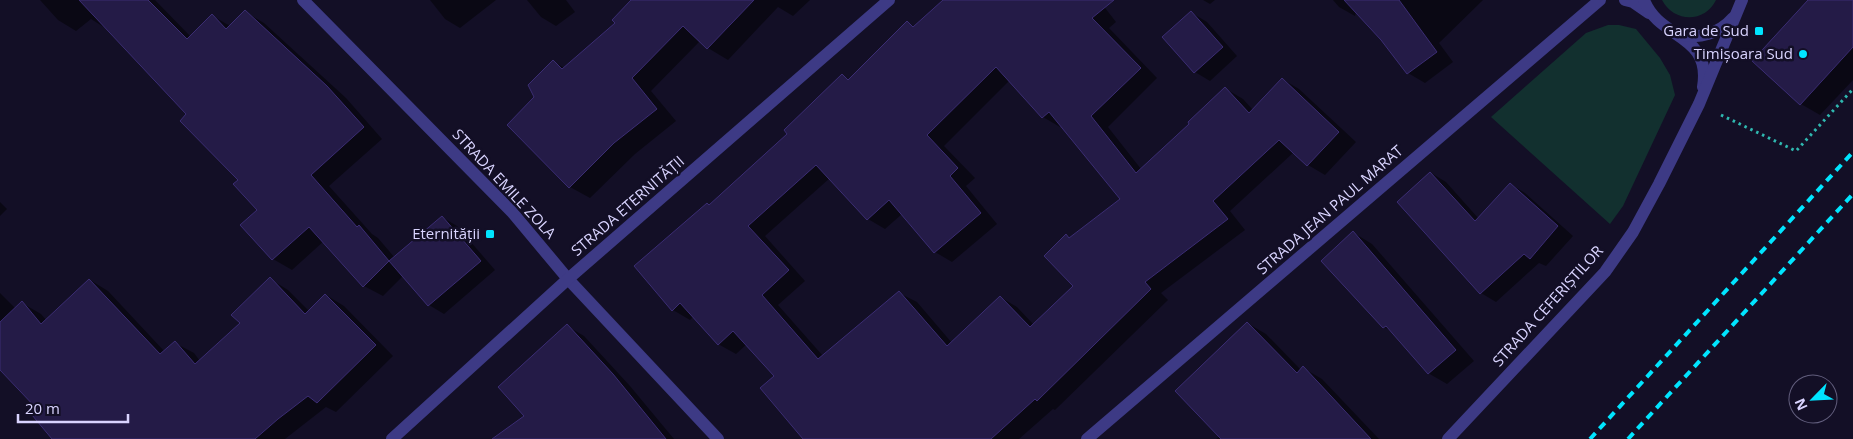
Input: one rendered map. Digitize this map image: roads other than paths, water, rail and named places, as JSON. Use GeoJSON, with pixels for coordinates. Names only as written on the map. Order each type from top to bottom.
{"type":"FeatureCollection","features":[{"type":"Feature","properties":{"kind":"street","name":"STRADA EMILE ZOLA"},"geometry":{"type":"LineString","coordinates":[[303,0],[512,212],[568,280],[718,439]]}},
{"type":"Feature","properties":{"kind":"street","name":"STRADA JEAN PAUL MARAT"},"geometry":{"type":"LineString","coordinates":[[1087,439],[1597,3],[1607,0]]}},
{"type":"Feature","properties":{"kind":"street"},"geometry":{"type":"LineString","coordinates":[[1625,0],[1644,9],[1654,18]]}},
{"type":"Feature","properties":{"kind":"street","name":"STRADA CEFERIȘTILOR"},"geometry":{"type":"LineString","coordinates":[[1644,0],[1654,18],[1692,45],[1697,52],[1703,67],[1704,83],[1699,104]]}},
{"type":"Feature","properties":{"kind":"street","name":"STRADA ETERNITĂȚII"},"geometry":{"type":"LineString","coordinates":[[392,439],[880,3]]}},
{"type":"Feature","properties":{"kind":"street"},"geometry":{"type":"LineString","coordinates":[[1676,33],[1691,36],[1712,33],[1725,26],[1740,5]]}},
{"type":"Feature","properties":{"kind":"street","name":"STRADA CEFERIȘTILOR"},"geometry":{"type":"LineString","coordinates":[[1448,439],[1605,272],[1637,224],[1699,104],[1740,5]]}},
{"type":"Feature","properties":{"kind":"railway"},"geometry":{"type":"LineString","coordinates":[[1590,439],[1853,152]]}},
{"type":"Feature","properties":{"kind":"railway"},"geometry":{"type":"LineString","coordinates":[[1628,439],[1853,194]]}},
{"type":"Feature","properties":{"kind":"place","name":"Gara de Sud"},"geometry":{"type":"Point","coordinates":[1759,31]}},
{"type":"Feature","properties":{"kind":"place","name":"Timișoara Sud"},"geometry":{"type":"Point","coordinates":[1803,54]}},
{"type":"Feature","properties":{"kind":"place","name":"Eternității"},"geometry":{"type":"Point","coordinates":[490,234]}}]}
